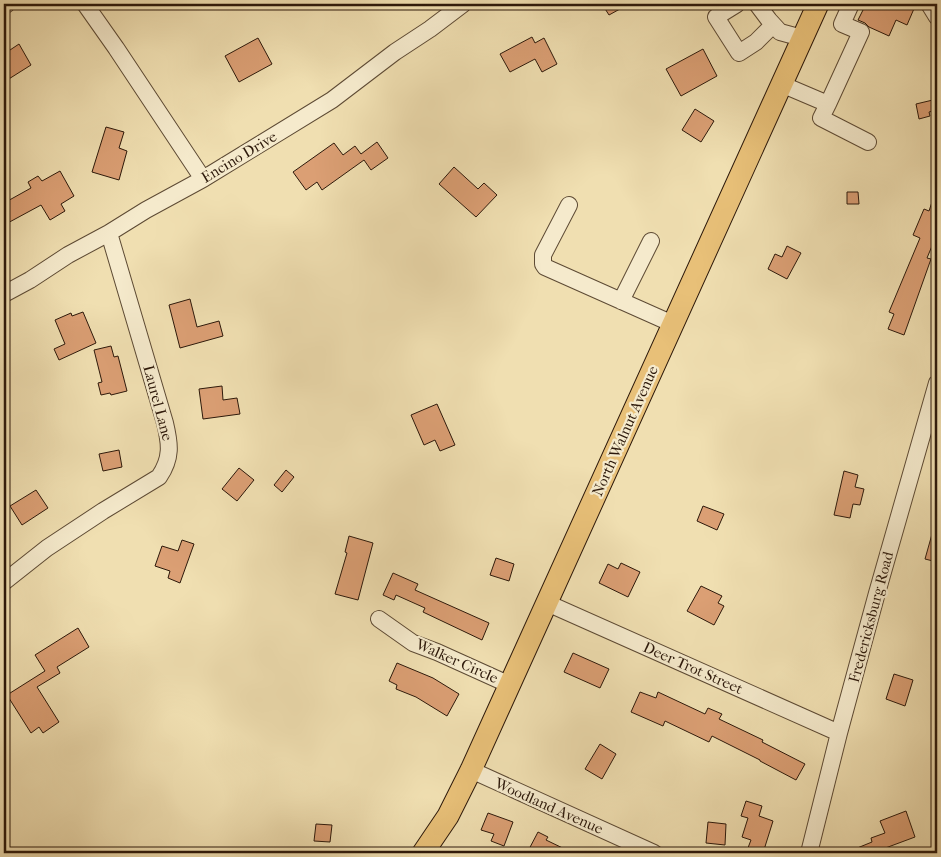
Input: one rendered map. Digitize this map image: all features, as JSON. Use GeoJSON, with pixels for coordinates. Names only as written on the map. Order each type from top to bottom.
{"type":"FeatureCollection","features":[{"type":"Feature","properties":{"kind":"main road","name":"North Walnut Avenue"},"geometry":{"type":"LineString","coordinates":[[423,853],[448,816],[471,770],[818,4]]}},
{"type":"Feature","properties":{"kind":"street"},"geometry":{"type":"LineString","coordinates":[[85,4],[203,179]]}},
{"type":"Feature","properties":{"kind":"street","name":"Encino Drive"},"geometry":{"type":"LineString","coordinates":[[4,294],[30,280],[68,255],[203,179],[332,100],[463,4]]}},
{"type":"Feature","properties":{"kind":"street"},"geometry":{"type":"LineString","coordinates":[[737,4],[716,18],[739,53],[756,42],[773,25]]}},
{"type":"Feature","properties":{"kind":"street"},"geometry":{"type":"LineString","coordinates":[[757,4],[780,32],[802,38]]}},
{"type":"Feature","properties":{"kind":"street"},"geometry":{"type":"LineString","coordinates":[[928,4],[937,17]]}},
{"type":"Feature","properties":{"kind":"street"},"geometry":{"type":"LineString","coordinates":[[847,5],[842,24],[861,32],[821,118],[868,142]]}},
{"type":"Feature","properties":{"kind":"street"},"geometry":{"type":"LineString","coordinates":[[781,84],[828,104]]}},
{"type":"Feature","properties":{"kind":"street"},"geometry":{"type":"LineString","coordinates":[[569,205],[543,255],[545,267],[673,324]]}},
{"type":"Feature","properties":{"kind":"street","name":"Laurel Lane"},"geometry":{"type":"LineString","coordinates":[[4,582],[47,548],[103,511],[160,477],[168,458],[170,449],[165,423],[109,233]]}},
{"type":"Feature","properties":{"kind":"street"},"geometry":{"type":"LineString","coordinates":[[621,301],[651,241]]}},
{"type":"Feature","properties":{"kind":"street","name":"Fredericksburg Road"},"geometry":{"type":"LineString","coordinates":[[809,853],[877,593],[937,383]]}},
{"type":"Feature","properties":{"kind":"street","name":"Deer Trot Street"},"geometry":{"type":"LineString","coordinates":[[547,604],[839,733]]}},
{"type":"Feature","properties":{"kind":"street","name":"Walker Circle"},"geometry":{"type":"LineString","coordinates":[[379,619],[413,643],[510,685]]}},
{"type":"Feature","properties":{"kind":"street","name":"Woodland Avenue"},"geometry":{"type":"LineString","coordinates":[[471,770],[654,853]]}},
{"type":"Feature","properties":{"kind":"building"},"geometry":{"type":"Polygon","coordinates":[[[602,4],[629,4],[609,15],[602,4]]]}},
{"type":"Feature","properties":{"kind":"building"},"geometry":{"type":"Polygon","coordinates":[[[866,4],[916,4],[907,25],[896,20],[889,36],[858,20],[866,4]]]}},
{"type":"Feature","properties":{"kind":"building"},"geometry":{"type":"Polygon","coordinates":[[[532,37],[535,43],[544,38],[557,64],[542,72],[535,59],[510,72],[500,54],[532,37]]]}},
{"type":"Feature","properties":{"kind":"building"},"geometry":{"type":"Polygon","coordinates":[[[258,38],[272,64],[239,82],[225,56],[258,38]]]}},
{"type":"Feature","properties":{"kind":"building"},"geometry":{"type":"Polygon","coordinates":[[[19,44],[31,65],[4,82],[4,54],[19,44]]]}},
{"type":"Feature","properties":{"kind":"building"},"geometry":{"type":"Polygon","coordinates":[[[703,49],[717,76],[681,96],[666,69],[703,49]]]}},
{"type":"Feature","properties":{"kind":"building"},"geometry":{"type":"Polygon","coordinates":[[[937,99],[937,110],[929,112],[930,116],[919,119],[916,104],[937,99]]]}},
{"type":"Feature","properties":{"kind":"building"},"geometry":{"type":"Polygon","coordinates":[[[695,109],[714,121],[701,142],[682,130],[695,109]]]}},
{"type":"Feature","properties":{"kind":"building"},"geometry":{"type":"Polygon","coordinates":[[[106,127],[124,132],[119,148],[127,151],[119,180],[92,172],[106,127]]]}},
{"type":"Feature","properties":{"kind":"building"},"geometry":{"type":"Polygon","coordinates":[[[377,142],[388,158],[371,170],[364,160],[322,190],[317,182],[306,190],[293,172],[334,143],[343,155],[355,146],[361,154],[377,142]]]}},
{"type":"Feature","properties":{"kind":"building"},"geometry":{"type":"Polygon","coordinates":[[[454,167],[478,189],[484,183],[497,195],[476,217],[439,184],[454,167]]]}},
{"type":"Feature","properties":{"kind":"building"},"geometry":{"type":"Polygon","coordinates":[[[60,171],[74,196],[61,204],[65,211],[50,220],[41,205],[4,225],[4,203],[31,188],[28,182],[38,176],[42,181],[60,171]]]}},
{"type":"Feature","properties":{"kind":"building"},"geometry":{"type":"Polygon","coordinates":[[[847,192],[858,192],[859,204],[847,204],[847,192]]]}},
{"type":"Feature","properties":{"kind":"building"},"geometry":{"type":"Polygon","coordinates":[[[935,193],[937,194],[937,234],[927,258],[931,259],[904,335],[888,329],[894,314],[889,312],[920,238],[913,235],[924,209],[929,211],[935,193]]]}},
{"type":"Feature","properties":{"kind":"building"},"geometry":{"type":"Polygon","coordinates":[[[787,246],[801,253],[787,279],[768,269],[775,254],[782,257],[787,246]]]}},
{"type":"Feature","properties":{"kind":"building"},"geometry":{"type":"Polygon","coordinates":[[[190,299],[197,327],[219,321],[223,336],[180,348],[169,305],[190,299]]]}},
{"type":"Feature","properties":{"kind":"building"},"geometry":{"type":"Polygon","coordinates":[[[83,312],[96,343],[59,360],[54,349],[65,344],[55,320],[71,313],[72,316],[83,312]]]}},
{"type":"Feature","properties":{"kind":"building"},"geometry":{"type":"Polygon","coordinates":[[[111,346],[114,357],[118,356],[127,391],[111,395],[110,393],[101,395],[98,383],[102,382],[94,350],[111,346]]]}},
{"type":"Feature","properties":{"kind":"building"},"geometry":{"type":"Polygon","coordinates":[[[222,386],[223,400],[237,398],[240,414],[203,419],[199,389],[222,386]]]}},
{"type":"Feature","properties":{"kind":"building"},"geometry":{"type":"Polygon","coordinates":[[[437,404],[455,445],[440,451],[435,440],[424,445],[411,415],[437,404]]]}},
{"type":"Feature","properties":{"kind":"building"},"geometry":{"type":"Polygon","coordinates":[[[119,450],[122,467],[103,471],[99,454],[119,450]]]}},
{"type":"Feature","properties":{"kind":"building"},"geometry":{"type":"Polygon","coordinates":[[[239,468],[254,480],[237,501],[222,489],[239,468]]]}},
{"type":"Feature","properties":{"kind":"building"},"geometry":{"type":"Polygon","coordinates":[[[286,470],[294,477],[282,492],[274,485],[286,470]]]}},
{"type":"Feature","properties":{"kind":"building"},"geometry":{"type":"Polygon","coordinates":[[[844,471],[858,475],[855,487],[864,489],[860,505],[853,504],[850,518],[834,515],[844,471]]]}},
{"type":"Feature","properties":{"kind":"building"},"geometry":{"type":"Polygon","coordinates":[[[36,490],[48,508],[22,525],[10,506],[36,490]]]}},
{"type":"Feature","properties":{"kind":"building"},"geometry":{"type":"Polygon","coordinates":[[[703,506],[724,514],[717,530],[697,521],[703,506]]]}},
{"type":"Feature","properties":{"kind":"building"},"geometry":{"type":"Polygon","coordinates":[[[934,527],[937,527],[937,562],[925,559],[934,527]]]}},
{"type":"Feature","properties":{"kind":"building"},"geometry":{"type":"Polygon","coordinates":[[[349,536],[373,543],[358,600],[335,594],[347,553],[345,552],[349,536]]]}},
{"type":"Feature","properties":{"kind":"building"},"geometry":{"type":"Polygon","coordinates":[[[182,540],[194,544],[180,583],[168,578],[170,571],[155,566],[162,546],[178,551],[182,540]]]}},
{"type":"Feature","properties":{"kind":"building"},"geometry":{"type":"Polygon","coordinates":[[[496,558],[514,564],[509,581],[490,575],[496,558]]]}},
{"type":"Feature","properties":{"kind":"building"},"geometry":{"type":"Polygon","coordinates":[[[621,563],[640,572],[628,597],[599,583],[608,564],[618,569],[621,563]]]}},
{"type":"Feature","properties":{"kind":"building"},"geometry":{"type":"Polygon","coordinates":[[[393,573],[418,584],[415,590],[489,623],[482,640],[423,612],[425,608],[396,595],[394,600],[383,595],[393,573]]]}},
{"type":"Feature","properties":{"kind":"building"},"geometry":{"type":"Polygon","coordinates":[[[701,586],[722,596],[718,603],[724,606],[714,625],[687,611],[701,586]]]}},
{"type":"Feature","properties":{"kind":"building"},"geometry":{"type":"Polygon","coordinates":[[[78,628],[89,647],[57,667],[60,673],[37,687],[59,722],[43,733],[39,727],[31,733],[7,695],[45,671],[35,655],[78,628]]]}},
{"type":"Feature","properties":{"kind":"building"},"geometry":{"type":"Polygon","coordinates":[[[573,653],[609,669],[600,688],[564,672],[573,653]]]}},
{"type":"Feature","properties":{"kind":"building"},"geometry":{"type":"Polygon","coordinates":[[[397,663],[433,678],[459,694],[447,716],[416,697],[396,689],[397,685],[389,681],[397,663]]]}},
{"type":"Feature","properties":{"kind":"building"},"geometry":{"type":"Polygon","coordinates":[[[894,674],[913,680],[905,706],[886,699],[894,674]]]}},
{"type":"Feature","properties":{"kind":"building"},"geometry":{"type":"Polygon","coordinates":[[[640,692],[656,698],[658,692],[705,714],[708,708],[722,714],[719,719],[763,740],[762,742],[805,764],[796,780],[712,736],[709,742],[665,721],[663,726],[631,712],[640,692]]]}},
{"type":"Feature","properties":{"kind":"building"},"geometry":{"type":"Polygon","coordinates":[[[600,744],[616,754],[602,779],[585,769],[600,744]]]}},
{"type":"Feature","properties":{"kind":"building"},"geometry":{"type":"Polygon","coordinates":[[[746,801],[762,806],[759,816],[773,821],[763,853],[746,853],[751,840],[742,837],[748,818],[741,816],[746,801]]]}},
{"type":"Feature","properties":{"kind":"building"},"geometry":{"type":"Polygon","coordinates":[[[906,811],[915,837],[872,853],[845,853],[872,842],[871,838],[885,833],[880,821],[906,811]]]}},
{"type":"Feature","properties":{"kind":"building"},"geometry":{"type":"Polygon","coordinates":[[[488,813],[513,822],[504,846],[491,841],[494,834],[481,830],[488,813]]]}},
{"type":"Feature","properties":{"kind":"building"},"geometry":{"type":"Polygon","coordinates":[[[708,822],[726,824],[725,845],[706,843],[708,822]]]}},
{"type":"Feature","properties":{"kind":"building"},"geometry":{"type":"Polygon","coordinates":[[[316,824],[332,825],[330,842],[314,841],[316,824]]]}},
{"type":"Feature","properties":{"kind":"building"},"geometry":{"type":"Polygon","coordinates":[[[538,832],[548,837],[546,840],[573,853],[527,853],[538,832]]]}}]}
